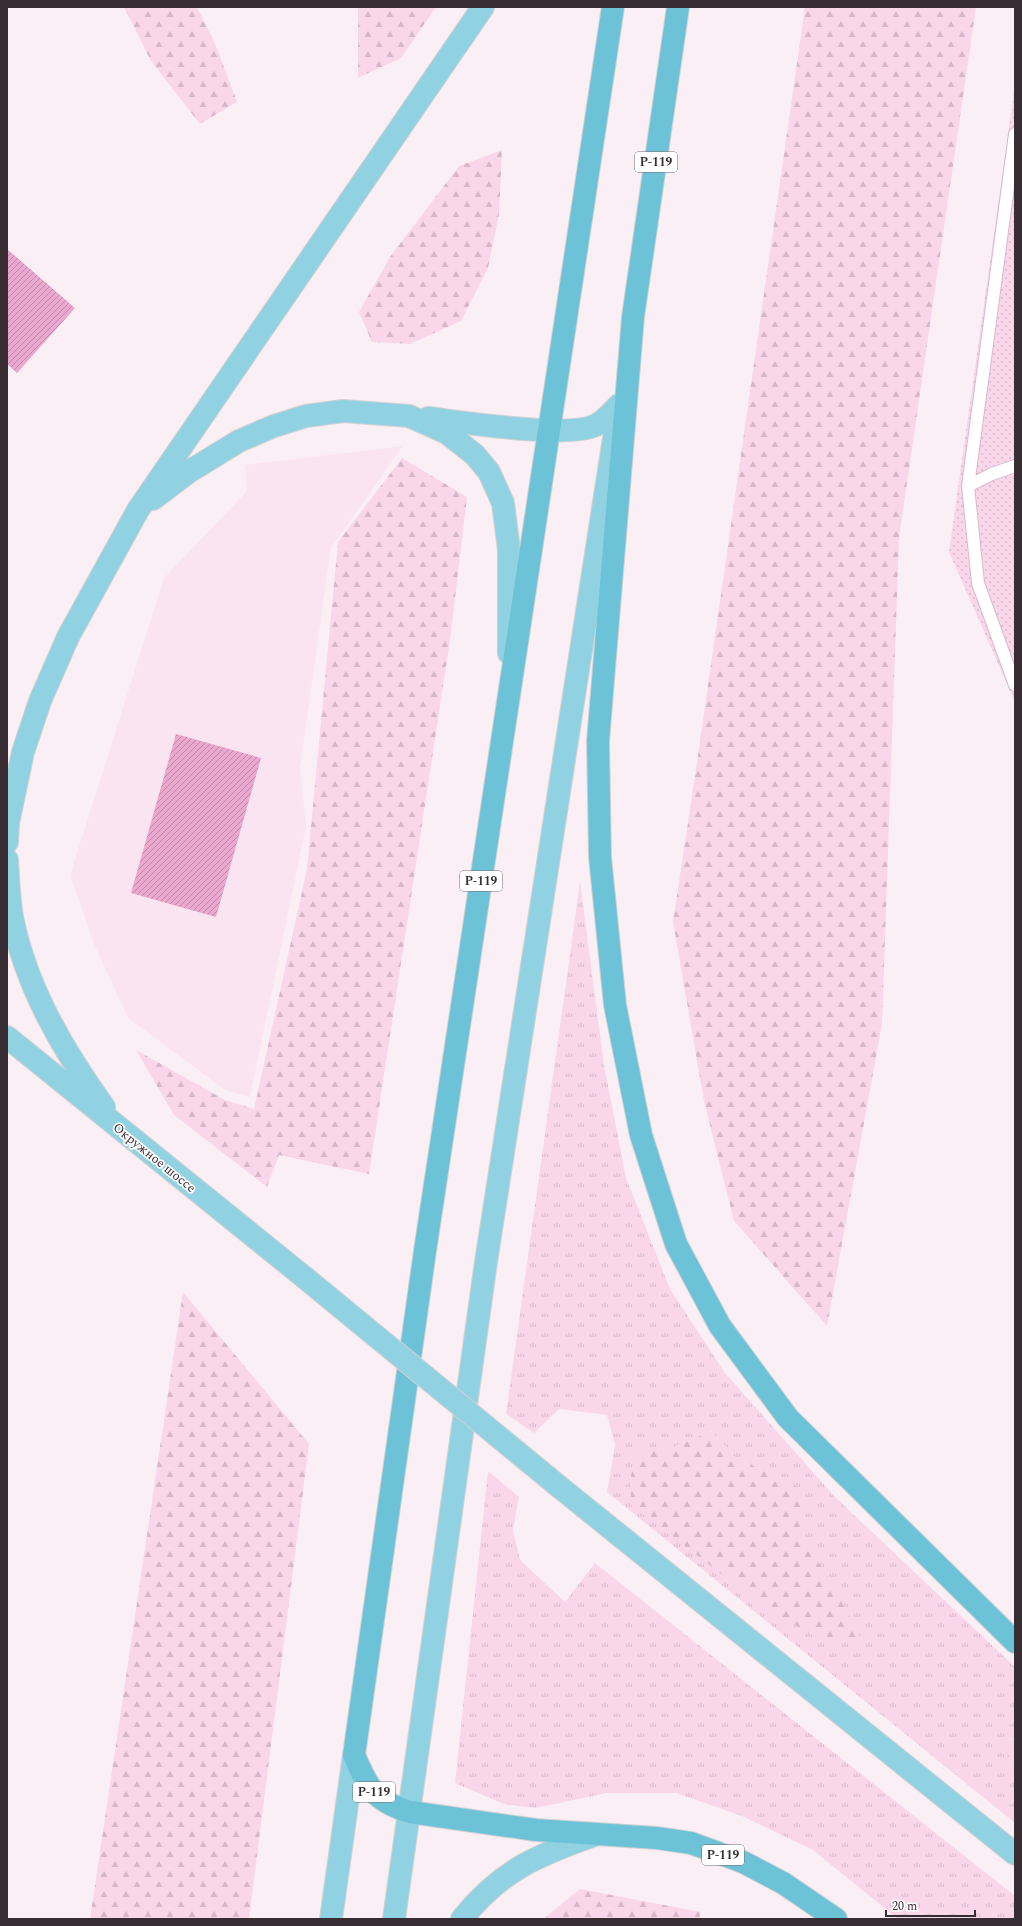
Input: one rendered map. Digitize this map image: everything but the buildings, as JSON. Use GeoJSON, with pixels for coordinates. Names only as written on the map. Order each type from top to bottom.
{"type":"FeatureCollection","features":[{"type":"Feature","properties":{"kind":"highway","name":"Р-119"},"geometry":{"type":"LineString","coordinates":[[613,7],[425,1251],[354,1755],[365,1781],[376,1795],[391,1806],[410,1812],[536,1830],[657,1838],[691,1843],[743,1862],[783,1883],[836,1919]]}},
{"type":"Feature","properties":{"kind":"highway","name":"Р-119"},"geometry":{"type":"LineString","coordinates":[[678,7],[633,317],[599,756],[600,857],[614,998],[641,1135],[676,1244],[720,1326],[788,1418],[1015,1642]]}},
{"type":"Feature","properties":{"kind":"main road"},"geometry":{"type":"LineString","coordinates":[[7,842],[8,823],[19,766],[40,700],[68,637],[138,510],[483,7]]}},
{"type":"Feature","properties":{"kind":"main road"},"geometry":{"type":"LineString","coordinates":[[394,1919],[486,1262],[633,317]]}},
{"type":"Feature","properties":{"kind":"main road"},"geometry":{"type":"LineString","coordinates":[[138,510],[190,471],[239,441],[274,426],[306,416],[343,411],[549,430],[579,430],[596,426],[608,417],[619,405]]}},
{"type":"Feature","properties":{"kind":"main road"},"geometry":{"type":"LineString","coordinates":[[409,416],[447,433],[475,455],[489,472],[503,503],[509,550],[508,701]]}},
{"type":"Feature","properties":{"kind":"main road"},"geometry":{"type":"LineString","coordinates":[[7,860],[12,916],[23,960],[33,984],[71,1058],[120,1129]]}},
{"type":"Feature","properties":{"kind":"main road","name":"Окружное шоссе"},"geometry":{"type":"LineString","coordinates":[[7,1037],[304,1277],[562,1489],[1015,1854]]}},
{"type":"Feature","properties":{"kind":"main road"},"geometry":{"type":"LineString","coordinates":[[331,1919],[354,1755]]}},
{"type":"Feature","properties":{"kind":"main road"},"geometry":{"type":"LineString","coordinates":[[462,1919],[492,1886],[514,1870],[533,1859],[595,1835]]}},
{"type":"Feature","properties":{"kind":"lane"},"geometry":{"type":"LineString","coordinates":[[1015,133],[968,486],[978,583],[1015,685]]}},
{"type":"Feature","properties":{"kind":"lane"},"geometry":{"type":"LineString","coordinates":[[968,486],[992,474],[1015,466]]}},
{"type":"Feature","properties":{"kind":"shaded area"},"geometry":{"type":"Polygon","coordinates":[[[403,446],[331,548],[300,768],[306,827],[250,1097],[225,1090],[128,1018],[94,944],[70,875],[164,578],[247,491],[245,465],[403,446]]]}},
{"type":"Feature","properties":{"kind":"green space"},"geometry":{"type":"Polygon","coordinates":[[[124,7],[197,7],[216,46],[237,102],[200,124],[151,61],[124,7]]]}},
{"type":"Feature","properties":{"kind":"green space"},"geometry":{"type":"Polygon","coordinates":[[[358,7],[436,7],[401,58],[358,78],[358,7]]]}},
{"type":"Feature","properties":{"kind":"green space"},"geometry":{"type":"Polygon","coordinates":[[[805,7],[976,7],[899,538],[882,1024],[827,1326],[734,1221],[704,1101],[673,922],[805,7]]]}},
{"type":"Feature","properties":{"kind":"green space"},"geometry":{"type":"Polygon","coordinates":[[[1015,85],[1015,702],[949,552],[1015,85]]]}},
{"type":"Feature","properties":{"kind":"green space"},"geometry":{"type":"Polygon","coordinates":[[[502,150],[499,214],[488,268],[461,321],[410,344],[372,342],[359,312],[390,257],[459,166],[502,150]]]}},
{"type":"Feature","properties":{"kind":"green space"},"geometry":{"type":"Polygon","coordinates":[[[402,458],[467,497],[450,640],[369,1174],[279,1155],[267,1187],[174,1115],[136,1050],[225,1100],[254,1109],[307,869],[338,542],[402,458]]]}},
{"type":"Feature","properties":{"kind":"green space"},"geometry":{"type":"Polygon","coordinates":[[[580,882],[604,1065],[626,1178],[670,1289],[725,1373],[835,1497],[1015,1667],[1015,1740],[1007,1738],[1009,1766],[1015,1770],[1015,1823],[607,1492],[615,1445],[607,1415],[559,1409],[534,1433],[506,1414],[580,882]],[[711,1431],[674,1447],[637,1453],[837,1591],[804,1541],[798,1488],[735,1457],[711,1431]]]}},
{"type":"Feature","properties":{"kind":"green space"},"geometry":{"type":"Polygon","coordinates":[[[183,1292],[309,1444],[249,1919],[90,1919],[183,1292]]]}},
{"type":"Feature","properties":{"kind":"green space"},"geometry":{"type":"Polygon","coordinates":[[[711,1431],[735,1457],[799,1488],[805,1541],[837,1591],[860,1637],[827,1643],[766,1608],[631,1505],[631,1476],[637,1452],[674,1447],[711,1431]]]}},
{"type":"Feature","properties":{"kind":"green space"},"geometry":{"type":"Polygon","coordinates":[[[488,1471],[519,1497],[513,1530],[520,1560],[565,1602],[595,1563],[1015,1896],[1015,1919],[898,1919],[813,1850],[742,1816],[676,1793],[607,1793],[535,1808],[504,1804],[455,1783],[488,1471]]]}},
{"type":"Feature","properties":{"kind":"green space"},"geometry":{"type":"Polygon","coordinates":[[[1006,1738],[1015,1740],[1015,1770],[1009,1766],[1006,1738]]]}},
{"type":"Feature","properties":{"kind":"green space"},"geometry":{"type":"Polygon","coordinates":[[[580,1889],[701,1912],[699,1919],[543,1919],[580,1889]]]}}]}
